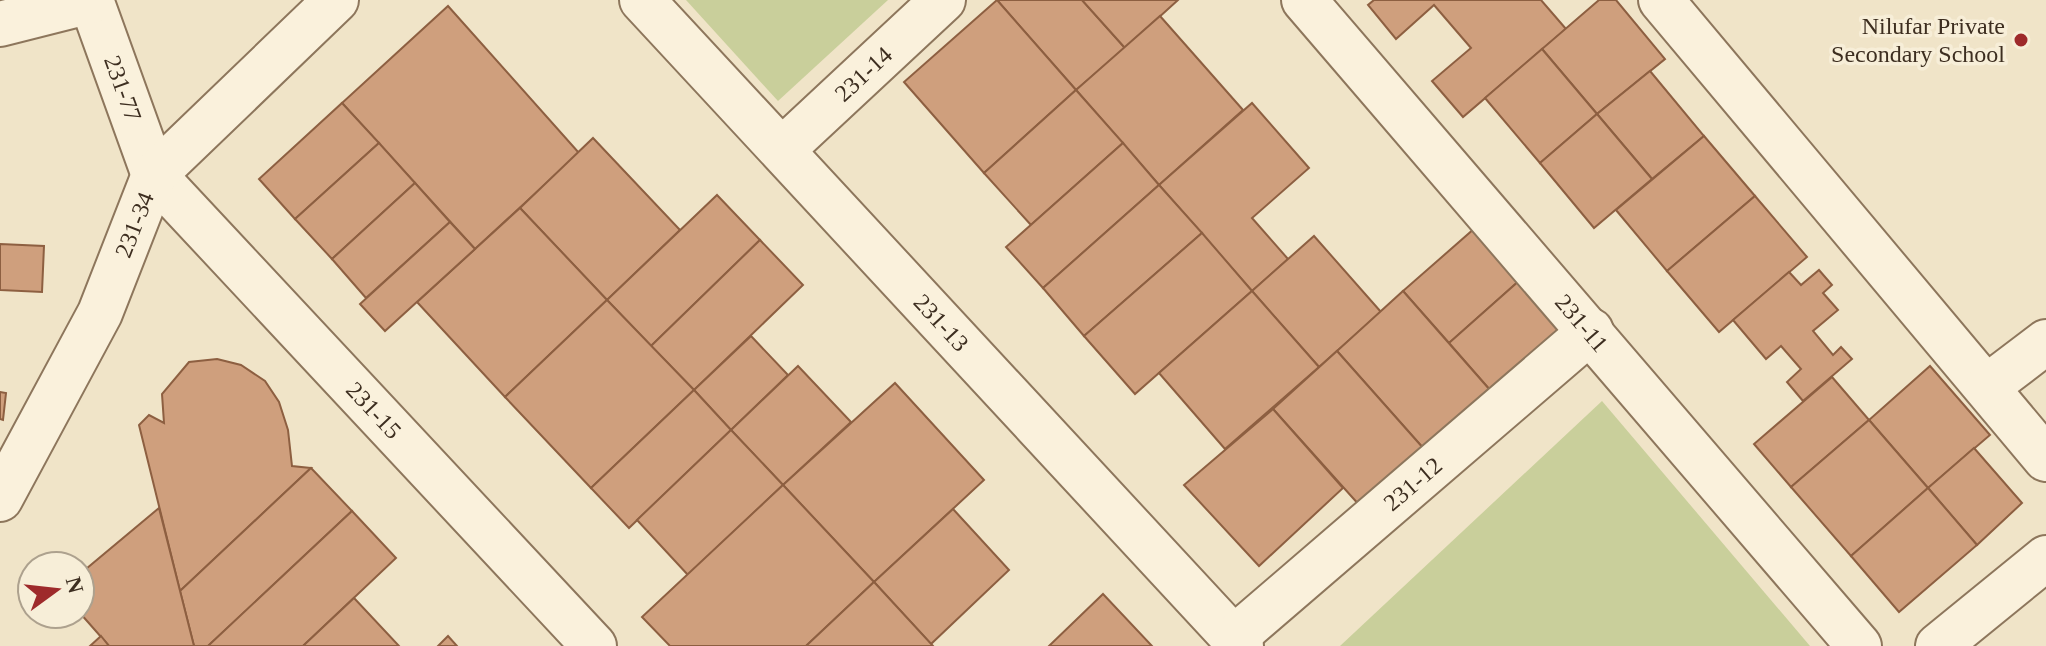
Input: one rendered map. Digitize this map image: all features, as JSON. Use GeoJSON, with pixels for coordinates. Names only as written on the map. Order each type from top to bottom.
{"type":"FeatureCollection","features":[{"type":"Feature","properties":{"kind":"street","name":"231-77"},"geometry":{"type":"LineString","coordinates":[[91,0],[154,175]]}},
{"type":"Feature","properties":{"kind":"street"},"geometry":{"type":"LineString","coordinates":[[0,24],[91,0]]}},
{"type":"Feature","properties":{"kind":"street","name":"231-34"},"geometry":{"type":"LineString","coordinates":[[0,499],[100,313],[154,175],[336,0]]}},
{"type":"Feature","properties":{"kind":"street","name":"231-13"},"geometry":{"type":"LineString","coordinates":[[642,0],[1238,642]]}},
{"type":"Feature","properties":{"kind":"street","name":"231-14"},"geometry":{"type":"LineString","coordinates":[[783,149],[943,0]]}},
{"type":"Feature","properties":{"kind":"street","name":"231-11"},"geometry":{"type":"LineString","coordinates":[[1304,0],[1859,646]]}},
{"type":"Feature","properties":{"kind":"street"},"geometry":{"type":"LineString","coordinates":[[1661,0],[1988,386],[2046,459]]}},
{"type":"Feature","properties":{"kind":"street","name":"231-15"},"geometry":{"type":"LineString","coordinates":[[154,175],[594,646]]}},
{"type":"Feature","properties":{"kind":"street","name":"231-12"},"geometry":{"type":"LineString","coordinates":[[1238,642],[1591,331]]}},
{"type":"Feature","properties":{"kind":"street"},"geometry":{"type":"LineString","coordinates":[[1988,386],[2046,342]]}},
{"type":"Feature","properties":{"kind":"street"},"geometry":{"type":"LineString","coordinates":[[1938,646],[2046,558]]}},
{"type":"Feature","properties":{"kind":"green space"},"geometry":{"type":"Polygon","coordinates":[[[686,0],[888,0],[778,101],[686,0]]]}},
{"type":"Feature","properties":{"kind":"green space"},"geometry":{"type":"Polygon","coordinates":[[[1602,401],[1810,646],[1340,646],[1602,401]]]}},
{"type":"Feature","properties":{"kind":"building"},"geometry":{"type":"Polygon","coordinates":[[[997,0],[1082,0],[1125,48],[1076,90],[997,0]]]}},
{"type":"Feature","properties":{"kind":"building"},"geometry":{"type":"Polygon","coordinates":[[[997,0],[1076,90],[984,173],[904,82],[997,0]]]}},
{"type":"Feature","properties":{"kind":"building"},"geometry":{"type":"Polygon","coordinates":[[[1082,0],[1178,0],[1125,48],[1082,0]]]}},
{"type":"Feature","properties":{"kind":"building"},"geometry":{"type":"Polygon","coordinates":[[[1374,0],[1541,0],[1566,29],[1463,117],[1432,81],[1471,48],[1434,5],[1396,39],[1368,5],[1374,0]]]}},
{"type":"Feature","properties":{"kind":"building"},"geometry":{"type":"Polygon","coordinates":[[[1599,0],[1616,0],[1665,59],[1597,114],[1542,49],[1599,0]]]}},
{"type":"Feature","properties":{"kind":"building"},"geometry":{"type":"Polygon","coordinates":[[[448,6],[579,153],[475,249],[342,103],[448,6]]]}},
{"type":"Feature","properties":{"kind":"building"},"geometry":{"type":"Polygon","coordinates":[[[1160,16],[1243,110],[1159,185],[1076,90],[1160,16]]]}},
{"type":"Feature","properties":{"kind":"building"},"geometry":{"type":"Polygon","coordinates":[[[1542,49],[1597,114],[1540,163],[1485,98],[1542,49]]]}},
{"type":"Feature","properties":{"kind":"building"},"geometry":{"type":"Polygon","coordinates":[[[1650,71],[1704,136],[1652,179],[1597,114],[1650,71]]]}},
{"type":"Feature","properties":{"kind":"building"},"geometry":{"type":"Polygon","coordinates":[[[1076,90],[1123,143],[1031,225],[984,173],[1076,90]]]}},
{"type":"Feature","properties":{"kind":"building"},"geometry":{"type":"Polygon","coordinates":[[[342,103],[379,143],[295,219],[259,179],[342,103]]]}},
{"type":"Feature","properties":{"kind":"building"},"geometry":{"type":"Polygon","coordinates":[[[1252,103],[1309,168],[1252,218],[1288,259],[1252,291],[1159,185],[1252,103]]]}},
{"type":"Feature","properties":{"kind":"building"},"geometry":{"type":"Polygon","coordinates":[[[1597,114],[1652,179],[1594,228],[1540,163],[1597,114]]]}},
{"type":"Feature","properties":{"kind":"building"},"geometry":{"type":"Polygon","coordinates":[[[1704,136],[1755,196],[1667,271],[1616,210],[1704,136]]]}},
{"type":"Feature","properties":{"kind":"building"},"geometry":{"type":"Polygon","coordinates":[[[593,138],[680,230],[607,300],[520,208],[593,138]]]}},
{"type":"Feature","properties":{"kind":"building"},"geometry":{"type":"Polygon","coordinates":[[[379,143],[415,183],[332,259],[295,219],[379,143]]]}},
{"type":"Feature","properties":{"kind":"building"},"geometry":{"type":"Polygon","coordinates":[[[1123,143],[1159,185],[1043,288],[1006,247],[1123,143]]]}},
{"type":"Feature","properties":{"kind":"building"},"geometry":{"type":"Polygon","coordinates":[[[415,183],[450,222],[366,298],[332,259],[415,183]]]}},
{"type":"Feature","properties":{"kind":"building"},"geometry":{"type":"Polygon","coordinates":[[[1159,185],[1202,233],[1084,336],[1043,288],[1159,185]]]}},
{"type":"Feature","properties":{"kind":"building"},"geometry":{"type":"Polygon","coordinates":[[[717,195],[760,240],[651,346],[607,300],[717,195]]]}},
{"type":"Feature","properties":{"kind":"building"},"geometry":{"type":"Polygon","coordinates":[[[1755,196],[1807,257],[1719,332],[1667,271],[1755,196]]]}},
{"type":"Feature","properties":{"kind":"building"},"geometry":{"type":"Polygon","coordinates":[[[520,208],[607,300],[505,397],[417,302],[520,208]]]}},
{"type":"Feature","properties":{"kind":"building"},"geometry":{"type":"Polygon","coordinates":[[[450,222],[475,249],[385,331],[360,304],[450,222]]]}},
{"type":"Feature","properties":{"kind":"building"},"geometry":{"type":"Polygon","coordinates":[[[1475,228],[1520,280],[1449,343],[1403,291],[1475,228]]]}},
{"type":"Feature","properties":{"kind":"building"},"geometry":{"type":"Polygon","coordinates":[[[1202,233],[1252,291],[1135,394],[1084,336],[1202,233]]]}},
{"type":"Feature","properties":{"kind":"building"},"geometry":{"type":"Polygon","coordinates":[[[1314,236],[1381,312],[1319,367],[1252,291],[1314,236]]]}},
{"type":"Feature","properties":{"kind":"building"},"geometry":{"type":"Polygon","coordinates":[[[760,240],[803,285],[694,390],[651,346],[760,240]]]}},
{"type":"Feature","properties":{"kind":"building"},"geometry":{"type":"Polygon","coordinates":[[[0,244],[44,246],[42,292],[0,290],[0,244]]]}},
{"type":"Feature","properties":{"kind":"building"},"geometry":{"type":"Polygon","coordinates":[[[1819,270],[1832,285],[1823,293],[1838,310],[1813,331],[1833,355],[1841,347],[1852,359],[1803,401],[1787,382],[1801,369],[1781,346],[1766,359],[1733,320],[1789,272],[1801,285],[1819,270]]]}},
{"type":"Feature","properties":{"kind":"building"},"geometry":{"type":"Polygon","coordinates":[[[1520,280],[1562,327],[1490,390],[1449,343],[1520,280]]]}},
{"type":"Feature","properties":{"kind":"building"},"geometry":{"type":"Polygon","coordinates":[[[1252,291],[1319,367],[1225,449],[1159,373],[1252,291]]]}},
{"type":"Feature","properties":{"kind":"building"},"geometry":{"type":"Polygon","coordinates":[[[1403,291],[1490,390],[1424,449],[1337,351],[1403,291]]]}},
{"type":"Feature","properties":{"kind":"building"},"geometry":{"type":"Polygon","coordinates":[[[607,300],[694,390],[591,488],[505,397],[607,300]]]}},
{"type":"Feature","properties":{"kind":"building"},"geometry":{"type":"Polygon","coordinates":[[[751,336],[788,375],[731,430],[694,390],[751,336]]]}},
{"type":"Feature","properties":{"kind":"building"},"geometry":{"type":"Polygon","coordinates":[[[1337,351],[1424,449],[1361,507],[1273,409],[1337,351]]]}},
{"type":"Feature","properties":{"kind":"building"},"geometry":{"type":"Polygon","coordinates":[[[217,359],[241,365],[265,381],[279,402],[288,430],[292,466],[311,468],[180,591],[139,425],[149,415],[164,423],[162,394],[189,362],[217,359]]]}},
{"type":"Feature","properties":{"kind":"building"},"geometry":{"type":"Polygon","coordinates":[[[798,366],[851,422],[783,485],[731,430],[798,366]]]}},
{"type":"Feature","properties":{"kind":"building"},"geometry":{"type":"Polygon","coordinates":[[[1930,366],[1990,435],[1928,488],[1869,420],[1930,366]]]}},
{"type":"Feature","properties":{"kind":"building"},"geometry":{"type":"Polygon","coordinates":[[[1832,377],[1869,420],[1791,487],[1754,444],[1832,377]]]}},
{"type":"Feature","properties":{"kind":"building"},"geometry":{"type":"Polygon","coordinates":[[[895,383],[984,480],[874,582],[783,485],[895,383]]]}},
{"type":"Feature","properties":{"kind":"building"},"geometry":{"type":"Polygon","coordinates":[[[694,390],[731,430],[629,528],[591,488],[694,390]]]}},
{"type":"Feature","properties":{"kind":"building"},"geometry":{"type":"Polygon","coordinates":[[[0,392],[6,393],[3,420],[0,419],[0,392]]]}},
{"type":"Feature","properties":{"kind":"building"},"geometry":{"type":"Polygon","coordinates":[[[1273,409],[1343,488],[1259,566],[1184,485],[1273,409]]]}},
{"type":"Feature","properties":{"kind":"building"},"geometry":{"type":"Polygon","coordinates":[[[1869,420],[1928,488],[1851,556],[1791,487],[1869,420]]]}},
{"type":"Feature","properties":{"kind":"building"},"geometry":{"type":"Polygon","coordinates":[[[731,430],[783,485],[688,575],[637,520],[731,430]]]}},
{"type":"Feature","properties":{"kind":"building"},"geometry":{"type":"Polygon","coordinates":[[[1974,448],[2022,503],[1977,545],[1928,488],[1974,448]]]}},
{"type":"Feature","properties":{"kind":"building"},"geometry":{"type":"Polygon","coordinates":[[[311,468],[352,511],[208,646],[194,646],[180,591],[311,468]]]}},
{"type":"Feature","properties":{"kind":"building"},"geometry":{"type":"Polygon","coordinates":[[[783,485],[874,582],[806,646],[670,646],[642,617],[783,485]]]}},
{"type":"Feature","properties":{"kind":"building"},"geometry":{"type":"Polygon","coordinates":[[[1928,488],[1977,545],[1899,612],[1851,556],[1928,488]]]}},
{"type":"Feature","properties":{"kind":"building"},"geometry":{"type":"Polygon","coordinates":[[[159,508],[194,646],[109,646],[95,630],[96,561],[159,508]]]}},
{"type":"Feature","properties":{"kind":"building"},"geometry":{"type":"Polygon","coordinates":[[[953,509],[1009,570],[931,644],[874,582],[953,509]]]}},
{"type":"Feature","properties":{"kind":"building"},"geometry":{"type":"Polygon","coordinates":[[[352,511],[396,558],[303,646],[208,646],[352,511]]]}},
{"type":"Feature","properties":{"kind":"building"},"geometry":{"type":"Polygon","coordinates":[[[874,582],[933,646],[806,646],[874,582]]]}},
{"type":"Feature","properties":{"kind":"building"},"geometry":{"type":"Polygon","coordinates":[[[1103,594],[1152,646],[1049,646],[1103,594]]]}},
{"type":"Feature","properties":{"kind":"building"},"geometry":{"type":"Polygon","coordinates":[[[354,598],[399,646],[303,646],[354,598]]]}},
{"type":"Feature","properties":{"kind":"building"},"geometry":{"type":"Polygon","coordinates":[[[101,636],[109,646],[90,646],[101,636]]]}},
{"type":"Feature","properties":{"kind":"building"},"geometry":{"type":"Polygon","coordinates":[[[448,636],[457,646],[438,646],[448,636]]]}},
{"type":"Feature","properties":{"kind":"place","name":"Nilufar Private Secondary School"},"geometry":{"type":"Point","coordinates":[2021,40]}}]}
